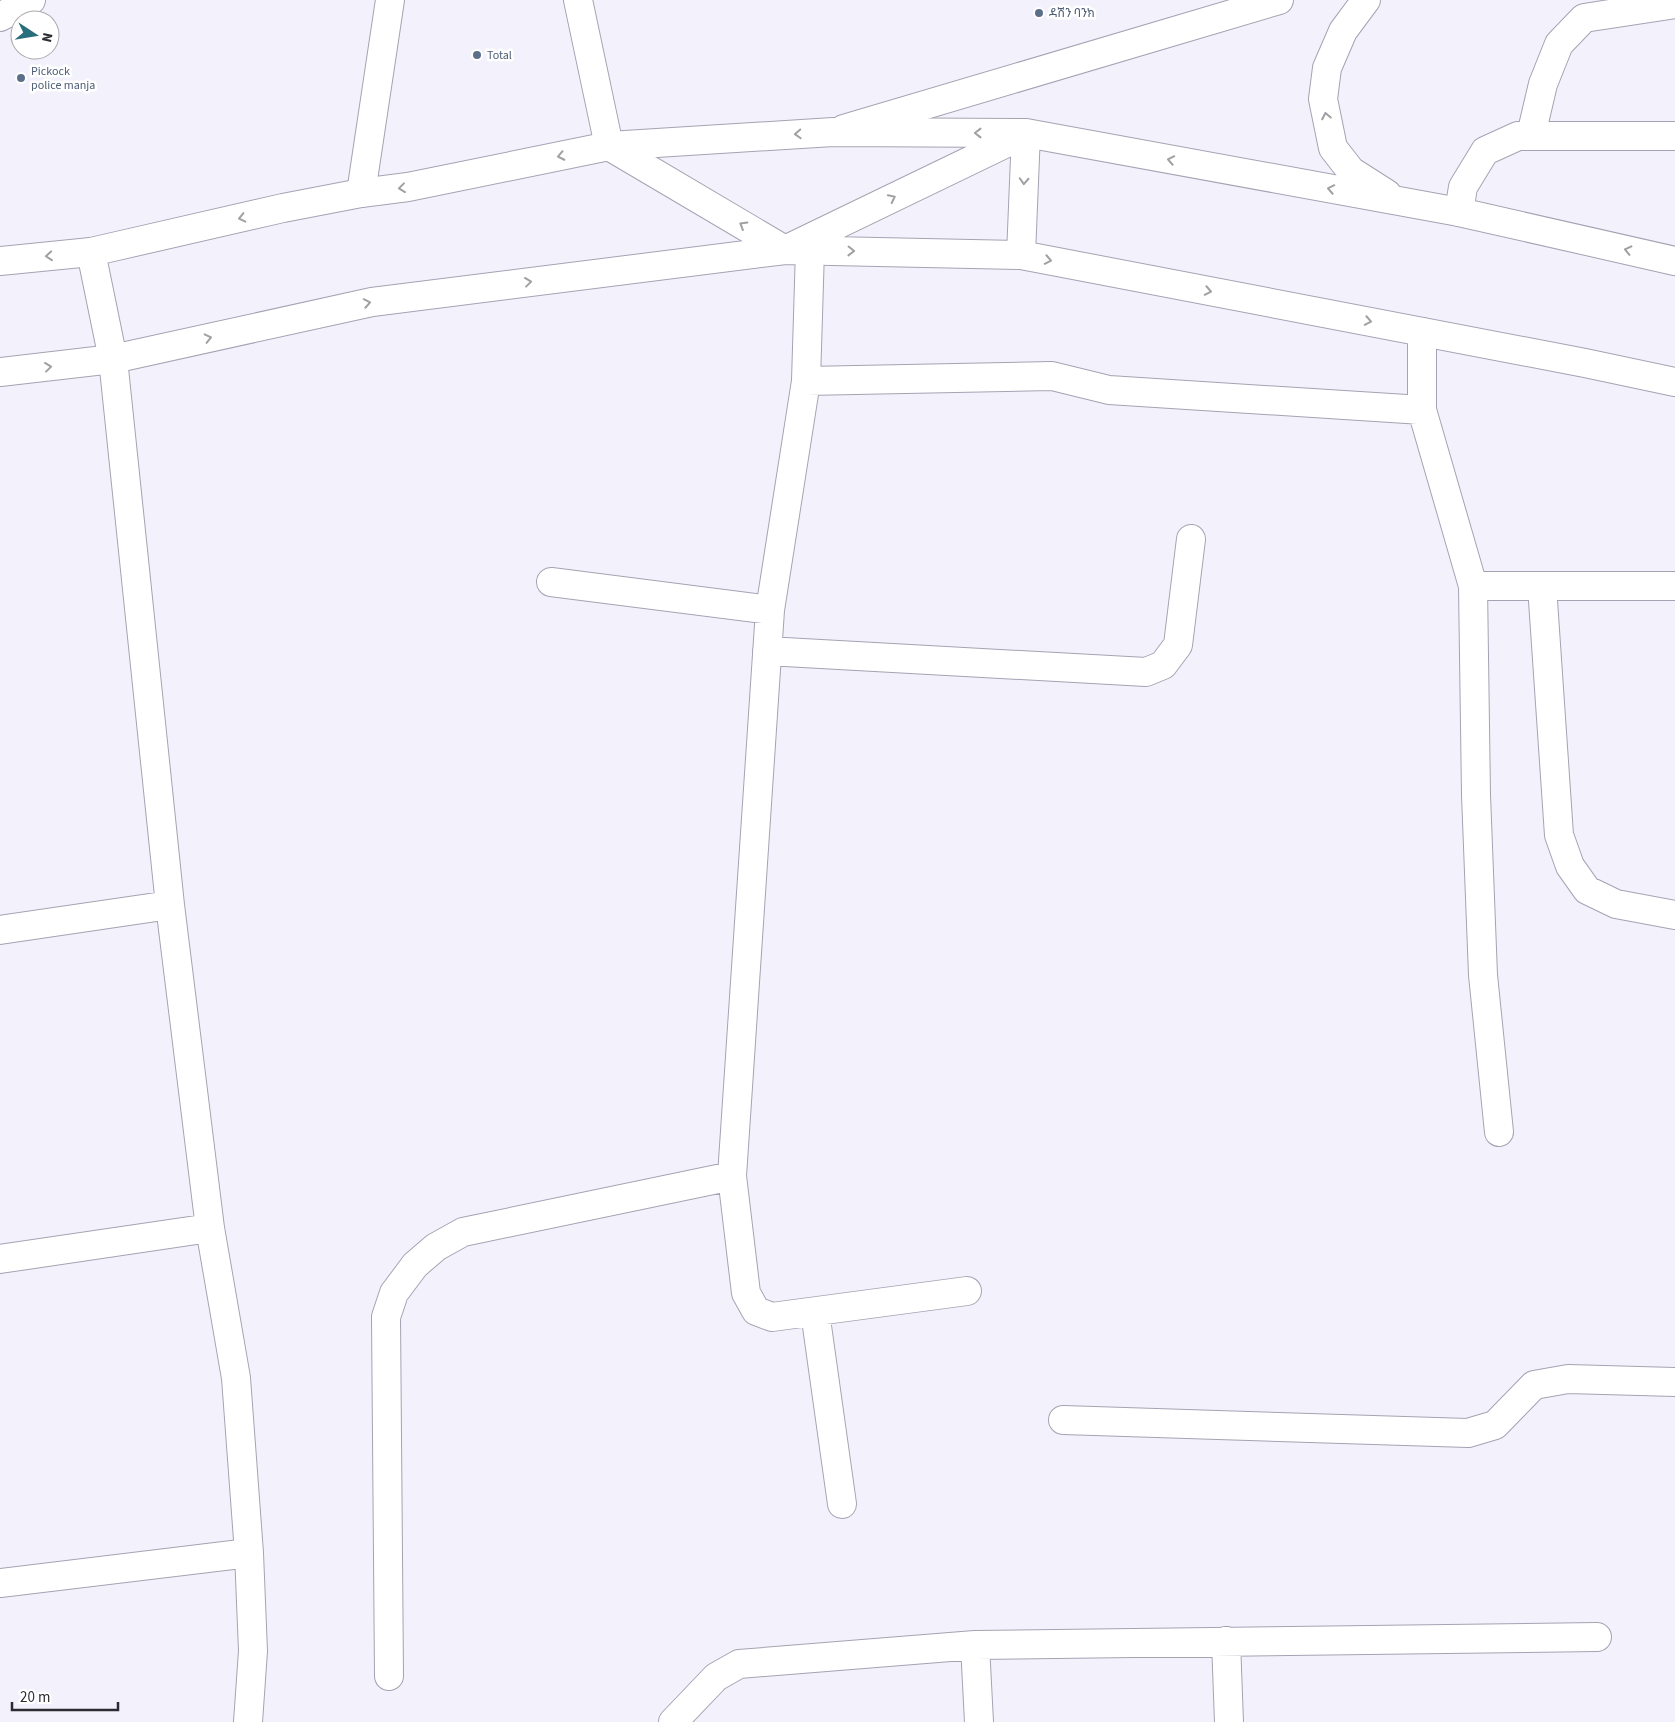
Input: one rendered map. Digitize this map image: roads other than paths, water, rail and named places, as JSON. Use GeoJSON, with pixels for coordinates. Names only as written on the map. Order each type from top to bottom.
{"type":"FeatureCollection","features":[{"type":"Feature","properties":{"kind":"street"},"geometry":{"type":"LineString","coordinates":[[0,17],[31,0]]}},
{"type":"Feature","properties":{"kind":"street"},"geometry":{"type":"LineString","coordinates":[[361,193],[390,0]]}},
{"type":"Feature","properties":{"kind":"street"},"geometry":{"type":"LineString","coordinates":[[578,0],[609,146],[797,250]]}},
{"type":"Feature","properties":{"kind":"street"},"geometry":{"type":"LineString","coordinates":[[833,132],[1215,9],[1279,0]]}},
{"type":"Feature","properties":{"kind":"street"},"geometry":{"type":"LineString","coordinates":[[1366,0],[1343,31],[1327,68],[1323,99],[1333,148],[1351,171],[1398,202]]}},
{"type":"Feature","properties":{"kind":"street"},"geometry":{"type":"LineString","coordinates":[[1531,135],[1543,84],[1559,44],[1584,18],[1675,4]]}},
{"type":"Feature","properties":{"kind":"street"},"geometry":{"type":"LineString","coordinates":[[0,261],[91,252],[283,208],[361,193],[408,187],[609,146],[833,132],[1026,133],[1458,212],[1675,261]]}},
{"type":"Feature","properties":{"kind":"street"},"geometry":{"type":"LineString","coordinates":[[797,250],[1026,133]]}},
{"type":"Feature","properties":{"kind":"street"},"geometry":{"type":"LineString","coordinates":[[1021,255],[1026,133]]}},
{"type":"Feature","properties":{"kind":"street"},"geometry":{"type":"LineString","coordinates":[[1458,212],[1463,187],[1485,151],[1518,136],[1675,136]]}},
{"type":"Feature","properties":{"kind":"street"},"geometry":{"type":"LineString","coordinates":[[797,250],[806,381],[770,610],[732,1176],[746,1293],[756,1310],[772,1317],[967,1291]]}},
{"type":"Feature","properties":{"kind":"street"},"geometry":{"type":"LineString","coordinates":[[0,372],[114,359],[372,302],[797,250],[1021,255],[1675,382]]}},
{"type":"Feature","properties":{"kind":"street"},"geometry":{"type":"LineString","coordinates":[[91,252],[114,359],[170,905],[210,1228],[236,1378],[249,1553],[253,1650],[248,1722]]}},
{"type":"Feature","properties":{"kind":"street"},"geometry":{"type":"LineString","coordinates":[[1422,332],[1422,410],[1473,586],[1476,795],[1483,975],[1498,1132]]}},
{"type":"Feature","properties":{"kind":"street"},"geometry":{"type":"LineString","coordinates":[[806,381],[1052,376],[1109,390],[1422,410]]}},
{"type":"Feature","properties":{"kind":"street"},"geometry":{"type":"LineString","coordinates":[[767,651],[1146,672],[1163,665],[1178,645],[1191,539]]}},
{"type":"Feature","properties":{"kind":"street"},"geometry":{"type":"LineString","coordinates":[[551,582],[770,610]]}},
{"type":"Feature","properties":{"kind":"street"},"geometry":{"type":"LineString","coordinates":[[1473,586],[1675,586]]}},
{"type":"Feature","properties":{"kind":"street"},"geometry":{"type":"LineString","coordinates":[[1542,586],[1559,835],[1570,866],[1587,890],[1616,904],[1675,915]]}},
{"type":"Feature","properties":{"kind":"street"},"geometry":{"type":"LineString","coordinates":[[0,930],[170,905]]}},
{"type":"Feature","properties":{"kind":"street"},"geometry":{"type":"LineString","coordinates":[[389,1676],[386,1317],[394,1293],[415,1265],[436,1247],[463,1232],[732,1176]]}},
{"type":"Feature","properties":{"kind":"street"},"geometry":{"type":"LineString","coordinates":[[0,1259],[210,1228]]}},
{"type":"Feature","properties":{"kind":"street"},"geometry":{"type":"LineString","coordinates":[[815,1312],[842,1504]]}},
{"type":"Feature","properties":{"kind":"street"},"geometry":{"type":"LineString","coordinates":[[1063,1420],[1468,1433],[1495,1425],[1534,1385],[1568,1379],[1675,1382]]}},
{"type":"Feature","properties":{"kind":"street"},"geometry":{"type":"LineString","coordinates":[[0,1583],[249,1553]]}},
{"type":"Feature","properties":{"kind":"street"},"geometry":{"type":"LineString","coordinates":[[673,1722],[716,1677],[739,1664],[975,1645],[1597,1637]]}},
{"type":"Feature","properties":{"kind":"street"},"geometry":{"type":"LineString","coordinates":[[1226,1641],[1229,1722]]}},
{"type":"Feature","properties":{"kind":"street"},"geometry":{"type":"LineString","coordinates":[[975,1645],[978,1722]]}},
{"type":"Feature","properties":{"kind":"place","name":"ዳሽን ባንክ"},"geometry":{"type":"Point","coordinates":[1039,13]}},
{"type":"Feature","properties":{"kind":"place","name":"Total"},"geometry":{"type":"Point","coordinates":[477,55]}},
{"type":"Feature","properties":{"kind":"place","name":"Pickock police manja"},"geometry":{"type":"Point","coordinates":[21,78]}}]}
